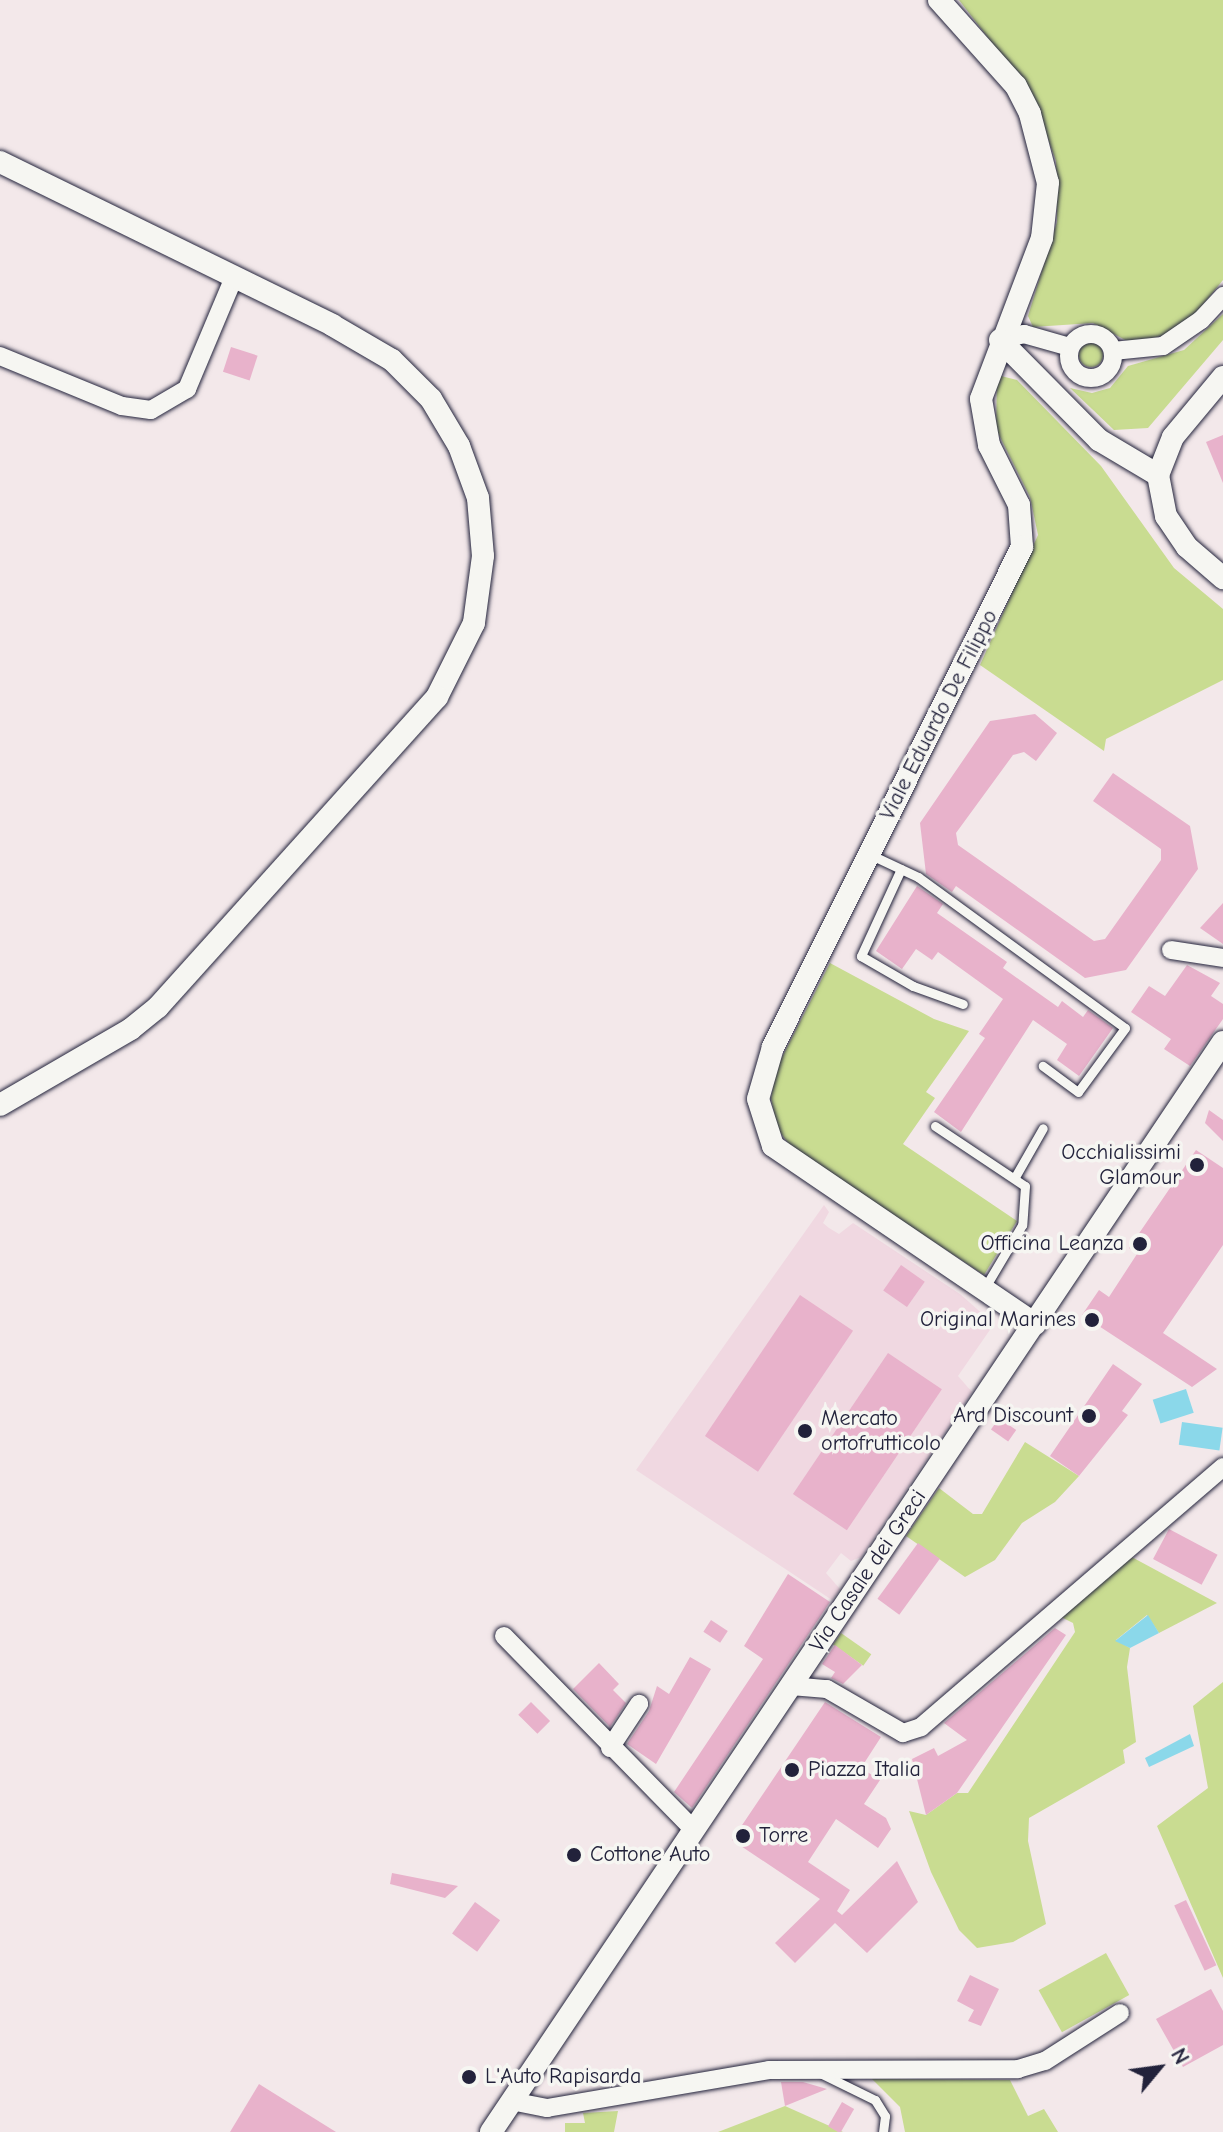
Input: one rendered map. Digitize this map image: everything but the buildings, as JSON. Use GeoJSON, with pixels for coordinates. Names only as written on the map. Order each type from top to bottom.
{"type":"FeatureCollection","features":[{"type":"Feature","properties":{"kind":"street","name":"Viale Eduardo De Filippo"},"geometry":{"type":"LineString","coordinates":[[939,0],[1016,86],[1030,114],[1048,183],[1042,238],[983,382],[983,422],[1019,505],[1022,547],[768,1061],[758,1099],[763,1123],[773,1146],[1035,1324]]}},
{"type":"Feature","properties":{"kind":"street"},"geometry":{"type":"LineString","coordinates":[[0,162],[368,343],[431,399],[459,446],[478,498],[483,556],[474,623],[437,697],[183,982],[131,1029],[0,1105]]}},
{"type":"Feature","properties":{"kind":"street"},"geometry":{"type":"LineString","coordinates":[[0,356],[122,406],[151,410],[187,389],[234,277]]}},
{"type":"Feature","properties":{"kind":"street"},"geometry":{"type":"LineString","coordinates":[[1113,351],[1163,346],[1201,320],[1223,296]]}},
{"type":"Feature","properties":{"kind":"street"},"geometry":{"type":"LineString","coordinates":[[1087,333],[1108,341],[1113,351],[1105,373],[1083,376],[1069,359],[1070,347],[1087,333]]}},
{"type":"Feature","properties":{"kind":"street"},"geometry":{"type":"LineString","coordinates":[[1000,340],[1024,334],[1070,347]]}},
{"type":"Feature","properties":{"kind":"street"},"geometry":{"type":"LineString","coordinates":[[1000,340],[1099,440],[1158,475]]}},
{"type":"Feature","properties":{"kind":"street"},"geometry":{"type":"LineString","coordinates":[[1223,377],[1173,437],[1158,475],[1166,516],[1187,547],[1223,578]]}},
{"type":"Feature","properties":{"kind":"street"},"geometry":{"type":"LineString","coordinates":[[1171,950],[1223,958]]}},
{"type":"Feature","properties":{"kind":"street","name":"Via Casale dei Greci"},"geometry":{"type":"LineString","coordinates":[[491,2132],[1223,1042]]}},
{"type":"Feature","properties":{"kind":"street"},"geometry":{"type":"LineString","coordinates":[[791,1686],[827,1689],[903,1733],[921,1727],[1223,1467]]}},
{"type":"Feature","properties":{"kind":"street"},"geometry":{"type":"LineString","coordinates":[[504,1636],[610,1748],[694,1830]]}},
{"type":"Feature","properties":{"kind":"street"},"geometry":{"type":"LineString","coordinates":[[610,1748],[639,1704]]}},
{"type":"Feature","properties":{"kind":"street"},"geometry":{"type":"LineString","coordinates":[[511,2101],[547,2108],[769,2070],[1030,2067],[1120,2013]]}},
{"type":"Feature","properties":{"kind":"lane"},"geometry":{"type":"LineString","coordinates":[[869,854],[901,869],[1125,1028],[1078,1092],[1043,1066]]}},
{"type":"Feature","properties":{"kind":"lane"},"geometry":{"type":"LineString","coordinates":[[901,869],[861,956],[913,986],[963,1004]]}},
{"type":"Feature","properties":{"kind":"lane"},"geometry":{"type":"LineString","coordinates":[[935,1126],[1025,1186],[1027,1213],[984,1289]]}},
{"type":"Feature","properties":{"kind":"lane"},"geometry":{"type":"LineString","coordinates":[[1015,1177],[1043,1128]]}},
{"type":"Feature","properties":{"kind":"lane"},"geometry":{"type":"LineString","coordinates":[[812,2069],[875,2100],[885,2116],[883,2132]]}},
{"type":"Feature","properties":{"kind":"shaded area","name":"Mercato ortofrutticolo"},"geometry":{"type":"Polygon","coordinates":[[[824,1205],[829,1212],[823,1223],[829,1228],[839,1234],[853,1223],[960,1294],[994,1324],[958,1376],[972,1392],[861,1557],[851,1561],[841,1553],[826,1573],[840,1589],[832,1600],[636,1470],[824,1205]]]}},
{"type":"Feature","properties":{"kind":"green space"},"geometry":{"type":"Polygon","coordinates":[[[959,0],[1223,0],[1223,280],[1192,318],[1165,335],[1131,343],[1093,323],[1033,327],[1028,316],[1057,222],[1056,161],[1032,95],[959,0]]]}},
{"type":"Feature","properties":{"kind":"green space"},"geometry":{"type":"Polygon","coordinates":[[[1223,314],[1223,340],[1148,428],[1114,430],[1070,388],[1092,393],[1110,388],[1128,366],[1184,350],[1223,314]]]}},
{"type":"Feature","properties":{"kind":"green space"},"geometry":{"type":"Polygon","coordinates":[[[1091,343],[1102,350],[1103,355],[1096,366],[1091,367],[1080,360],[1079,355],[1086,344],[1091,343]]]}},
{"type":"Feature","properties":{"kind":"green space"},"geometry":{"type":"Polygon","coordinates":[[[997,375],[1017,380],[1101,466],[1174,568],[1223,609],[1223,680],[1106,739],[1104,751],[980,665],[1038,535],[1030,497],[996,429],[997,375]]]}},
{"type":"Feature","properties":{"kind":"green space"},"geometry":{"type":"Polygon","coordinates":[[[830,963],[934,1019],[969,1031],[926,1092],[935,1098],[903,1144],[1017,1221],[984,1275],[791,1147],[777,1128],[771,1098],[776,1069],[830,963]]]}},
{"type":"Feature","properties":{"kind":"green space"},"geometry":{"type":"Polygon","coordinates":[[[1025,1442],[1079,1476],[1055,1502],[1022,1523],[995,1560],[965,1577],[906,1536],[939,1488],[973,1514],[982,1514],[1025,1442]]]}},
{"type":"Feature","properties":{"kind":"green space"},"geometry":{"type":"Polygon","coordinates":[[[1128,1555],[1217,1603],[1159,1633],[1147,1615],[1116,1640],[1130,1648],[1127,1667],[1136,1742],[1123,1750],[1125,1763],[1029,1818],[1028,1841],[1046,1924],[1013,1942],[977,1948],[959,1930],[931,1872],[909,1811],[926,1815],[957,1793],[968,1793],[1075,1632],[1073,1623],[1059,1616],[1128,1555]]]}},
{"type":"Feature","properties":{"kind":"green space"},"geometry":{"type":"Polygon","coordinates":[[[841,1633],[871,1654],[863,1666],[833,1644],[841,1633]]]}},
{"type":"Feature","properties":{"kind":"green space"},"geometry":{"type":"Polygon","coordinates":[[[1223,1682],[1223,1978],[1157,1826],[1208,1788],[1193,1706],[1223,1682]]]}},
{"type":"Feature","properties":{"kind":"green space"},"geometry":{"type":"Polygon","coordinates":[[[1106,1953],[1129,1995],[1062,2032],[1039,1990],[1106,1953]]]}},
{"type":"Feature","properties":{"kind":"green space"},"geometry":{"type":"Polygon","coordinates":[[[872,2079],[1010,2080],[1028,2116],[1044,2109],[1058,2132],[905,2132],[900,2107],[872,2079]]]}},
{"type":"Feature","properties":{"kind":"green space"},"geometry":{"type":"Polygon","coordinates":[[[785,2106],[843,2132],[718,2132],[785,2106]]]}},
{"type":"Feature","properties":{"kind":"green space"},"geometry":{"type":"Polygon","coordinates":[[[618,2111],[614,2132],[565,2132],[565,2123],[585,2123],[583,2113],[618,2111]]]}},
{"type":"Feature","properties":{"kind":"water"},"geometry":{"type":"Polygon","coordinates":[[[1186,1389],[1194,1413],[1160,1424],[1153,1400],[1186,1389]]]}},
{"type":"Feature","properties":{"kind":"water"},"geometry":{"type":"Polygon","coordinates":[[[1182,1422],[1223,1428],[1219,1450],[1179,1445],[1182,1422]]]}},
{"type":"Feature","properties":{"kind":"water"},"geometry":{"type":"Polygon","coordinates":[[[1148,1615],[1159,1633],[1130,1648],[1115,1641],[1148,1615]]]}},
{"type":"Feature","properties":{"kind":"water"},"geometry":{"type":"Polygon","coordinates":[[[1190,1734],[1194,1746],[1149,1767],[1145,1758],[1190,1734]]]}},
{"type":"Feature","properties":{"kind":"place","name":"Occhialissimi Glamour"},"geometry":{"type":"Point","coordinates":[1197,1165]}},
{"type":"Feature","properties":{"kind":"place","name":"Officina Leanza"},"geometry":{"type":"Point","coordinates":[1140,1244]}},
{"type":"Feature","properties":{"kind":"place","name":"Original Marines"},"geometry":{"type":"Point","coordinates":[1092,1320]}},
{"type":"Feature","properties":{"kind":"place","name":"Ard Discount"},"geometry":{"type":"Point","coordinates":[1089,1416]}},
{"type":"Feature","properties":{"kind":"place","name":"Mercato ortofrutticolo"},"geometry":{"type":"Point","coordinates":[805,1431]}},
{"type":"Feature","properties":{"kind":"place","name":"Piazza Italia"},"geometry":{"type":"Point","coordinates":[792,1770]}},
{"type":"Feature","properties":{"kind":"place","name":"Torre"},"geometry":{"type":"Point","coordinates":[743,1836]}},
{"type":"Feature","properties":{"kind":"place","name":"Cottone Auto"},"geometry":{"type":"Point","coordinates":[574,1855]}},
{"type":"Feature","properties":{"kind":"place","name":"L'Auto Rapisarda"},"geometry":{"type":"Point","coordinates":[469,2077]}}]}
